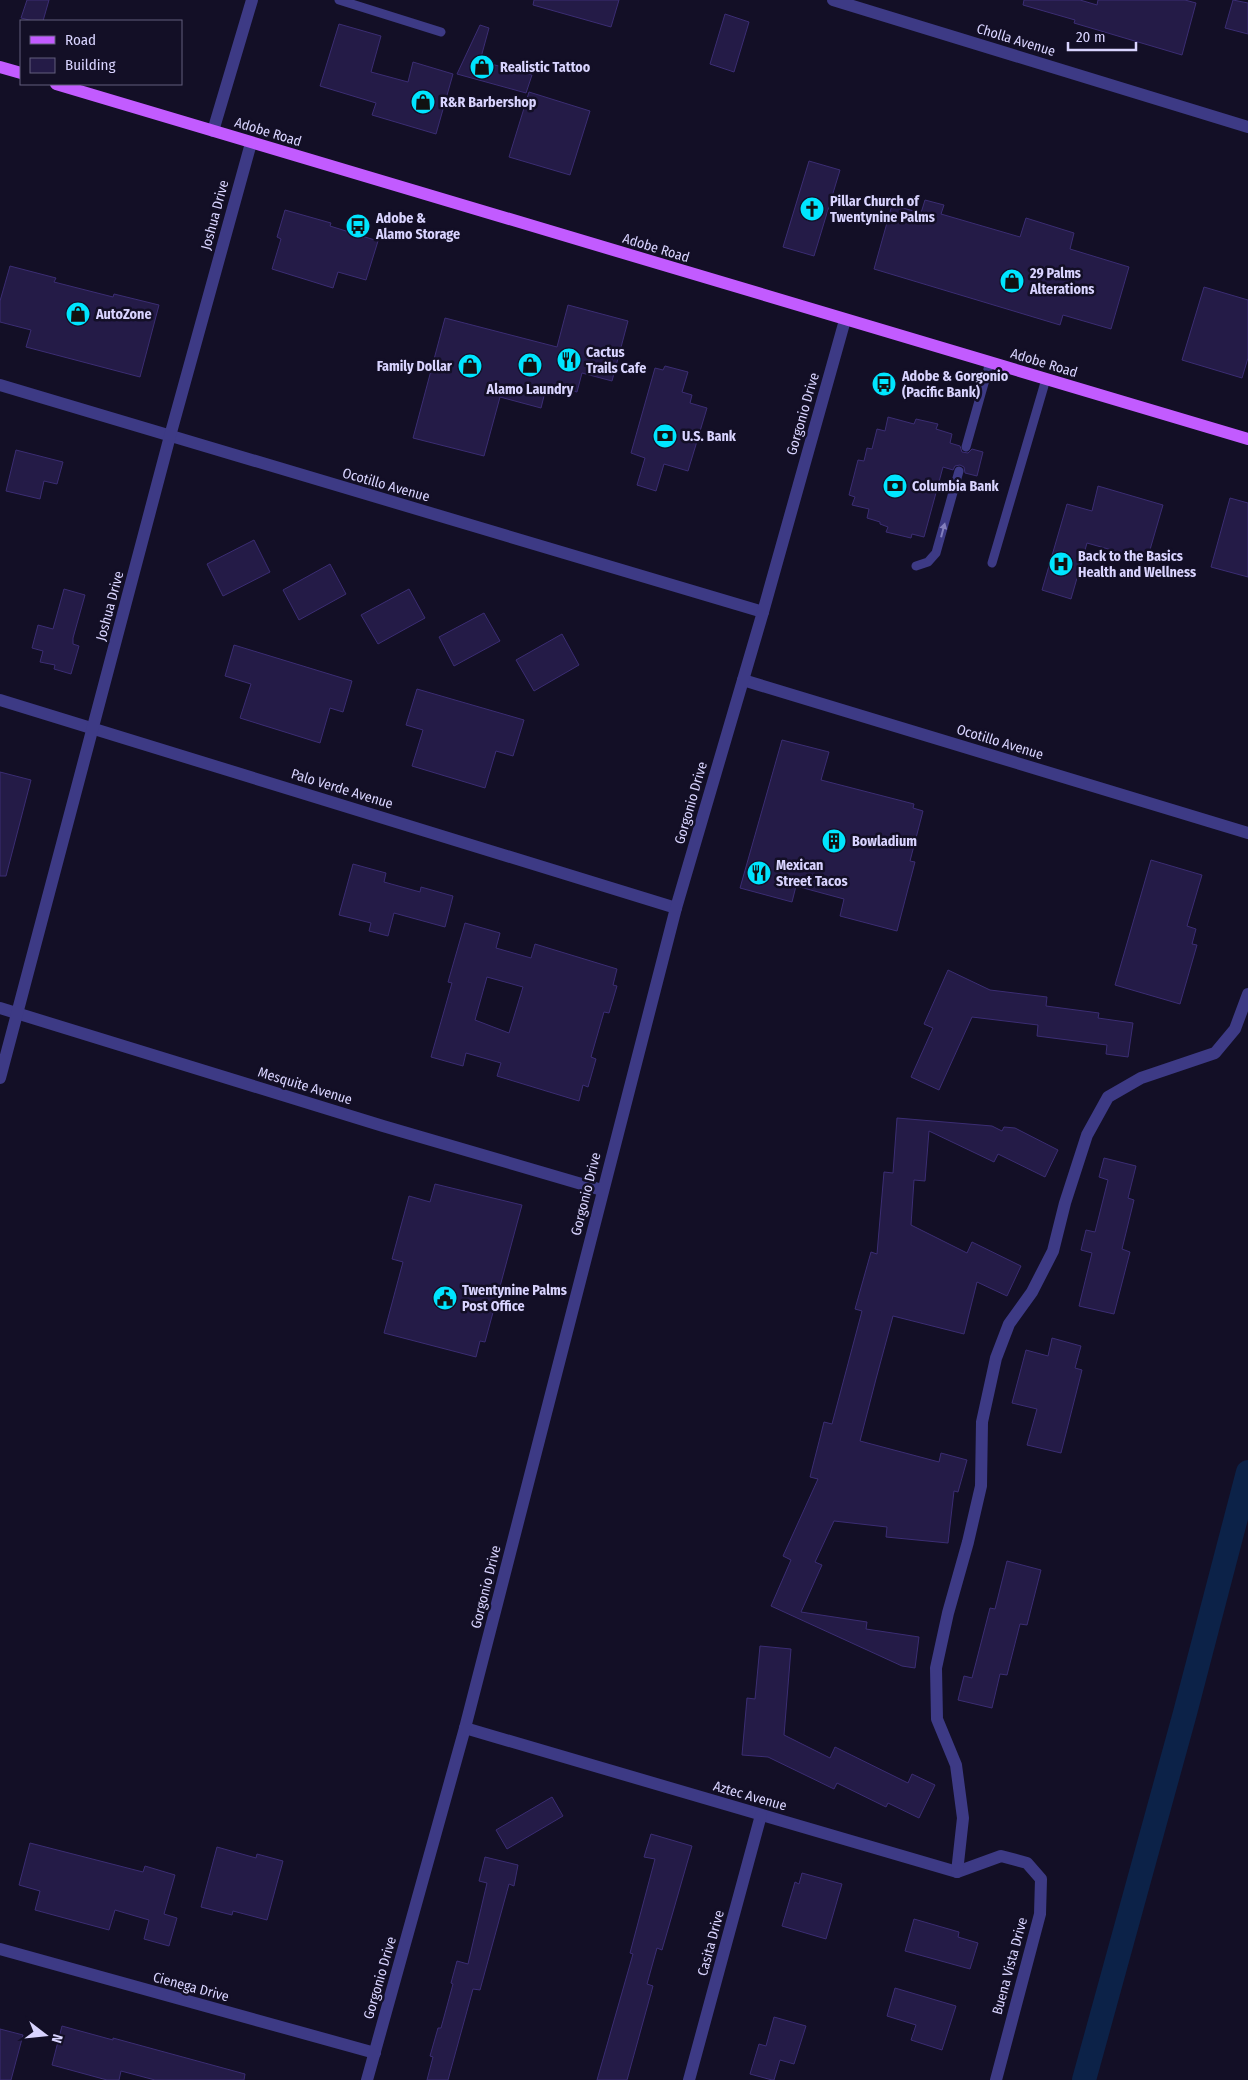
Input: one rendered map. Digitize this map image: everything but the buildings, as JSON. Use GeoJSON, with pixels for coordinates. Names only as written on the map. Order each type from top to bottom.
{"type":"FeatureCollection","features":[{"type":"Feature","properties":{"kind":"main road"},"geometry":{"type":"LineString","coordinates":[[0,67],[20,73]]}},
{"type":"Feature","properties":{"kind":"main road","name":"Adobe Road"},"geometry":{"type":"LineString","coordinates":[[59,85],[1248,439]]}},
{"type":"Feature","properties":{"kind":"street"},"geometry":{"type":"LineString","coordinates":[[213,131],[252,0]]}},
{"type":"Feature","properties":{"kind":"street","name":"Cholla Avenue"},"geometry":{"type":"LineString","coordinates":[[833,0],[1248,127]]}},
{"type":"Feature","properties":{"kind":"street","name":"Joshua Drive"},"geometry":{"type":"LineString","coordinates":[[0,1078],[170,436],[252,142]]}},
{"type":"Feature","properties":{"kind":"street","name":"Gorgonio Drive"},"geometry":{"type":"LineString","coordinates":[[367,2080],[465,1728],[676,908],[846,320]]}},
{"type":"Feature","properties":{"kind":"street","name":"Ocotillo Avenue"},"geometry":{"type":"LineString","coordinates":[[0,385],[763,612]]}},
{"type":"Feature","properties":{"kind":"street","name":"Ocotillo Avenue"},"geometry":{"type":"LineString","coordinates":[[743,680],[1248,833]]}},
{"type":"Feature","properties":{"kind":"street","name":"Palo Verde Avenue"},"geometry":{"type":"LineString","coordinates":[[0,700],[676,908]]}},
{"type":"Feature","properties":{"kind":"street"},"geometry":{"type":"LineString","coordinates":[[957,1872],[963,1818],[956,1765],[937,1719],[936,1668],[948,1613],[968,1542],[981,1486],[982,1422],[996,1358],[1009,1324],[1032,1292],[1053,1251],[1065,1203],[1087,1135],[1108,1097],[1141,1078],[1215,1053],[1235,1029],[1248,994]]}},
{"type":"Feature","properties":{"kind":"street","name":"Mesquite Avenue"},"geometry":{"type":"LineString","coordinates":[[0,1008],[383,1126],[602,1190]]}},
{"type":"Feature","properties":{"kind":"street","name":"Aztec Avenue"},"geometry":{"type":"LineString","coordinates":[[465,1728],[957,1872]]}},
{"type":"Feature","properties":{"kind":"street","name":"Casita Drive"},"geometry":{"type":"LineString","coordinates":[[689,2080],[761,1815]]}},
{"type":"Feature","properties":{"kind":"street","name":"Buena Vista Drive"},"geometry":{"type":"LineString","coordinates":[[957,1872],[1001,1856],[1027,1863],[1041,1879],[1040,1914],[996,2080]]}},
{"type":"Feature","properties":{"kind":"street","name":"Cienega Drive"},"geometry":{"type":"LineString","coordinates":[[0,1949],[375,2053]]}},
{"type":"Feature","properties":{"kind":"lane"},"geometry":{"type":"LineString","coordinates":[[339,0],[441,32]]}},
{"type":"Feature","properties":{"kind":"lane"},"geometry":{"type":"LineString","coordinates":[[966,447],[990,362]]}},
{"type":"Feature","properties":{"kind":"lane"},"geometry":{"type":"LineString","coordinates":[[992,564],[1046,379]]}},
{"type":"Feature","properties":{"kind":"lane"},"geometry":{"type":"LineString","coordinates":[[916,566],[928,562],[936,553],[959,472]]}},
{"type":"Feature","properties":{"kind":"waterway"},"geometry":{"type":"LineString","coordinates":[[1084,2080],[1185,1713],[1248,1472]]}},
{"type":"Feature","properties":{"kind":"place","name":"Realistic Tattoo"},"geometry":{"type":"Point","coordinates":[482,67]}},
{"type":"Feature","properties":{"kind":"place","name":"R&R Barbershop"},"geometry":{"type":"Point","coordinates":[423,102]}},
{"type":"Feature","properties":{"kind":"place","name":"Pillar Church of Twentynine Palms"},"geometry":{"type":"Point","coordinates":[812,209]}},
{"type":"Feature","properties":{"kind":"place","name":"Adobe & Alamo Storage"},"geometry":{"type":"Point","coordinates":[358,226]}},
{"type":"Feature","properties":{"kind":"place","name":"29 Palms Alterations"},"geometry":{"type":"Point","coordinates":[1012,281]}},
{"type":"Feature","properties":{"kind":"place","name":"AutoZone"},"geometry":{"type":"Point","coordinates":[78,314]}},
{"type":"Feature","properties":{"kind":"place","name":"Cactus Trails Cafe"},"geometry":{"type":"Point","coordinates":[569,360]}},
{"type":"Feature","properties":{"kind":"place","name":"Alamo Laundry"},"geometry":{"type":"Point","coordinates":[530,365]}},
{"type":"Feature","properties":{"kind":"place","name":"Family Dollar"},"geometry":{"type":"Point","coordinates":[470,366]}},
{"type":"Feature","properties":{"kind":"place","name":"Adobe & Gorgonio (Pacific Bank)"},"geometry":{"type":"Point","coordinates":[884,384]}},
{"type":"Feature","properties":{"kind":"place","name":"U.S. Bank"},"geometry":{"type":"Point","coordinates":[665,436]}},
{"type":"Feature","properties":{"kind":"place","name":"Columbia Bank"},"geometry":{"type":"Point","coordinates":[895,486]}},
{"type":"Feature","properties":{"kind":"place","name":"Back to the Basics Health and Wellness"},"geometry":{"type":"Point","coordinates":[1061,564]}},
{"type":"Feature","properties":{"kind":"place","name":"Bowladium"},"geometry":{"type":"Point","coordinates":[834,841]}},
{"type":"Feature","properties":{"kind":"place","name":"Mexican Street Tacos"},"geometry":{"type":"Point","coordinates":[759,873]}},
{"type":"Feature","properties":{"kind":"place","name":"Twentynine Palms Post Office"},"geometry":{"type":"Point","coordinates":[445,1298]}}]}
